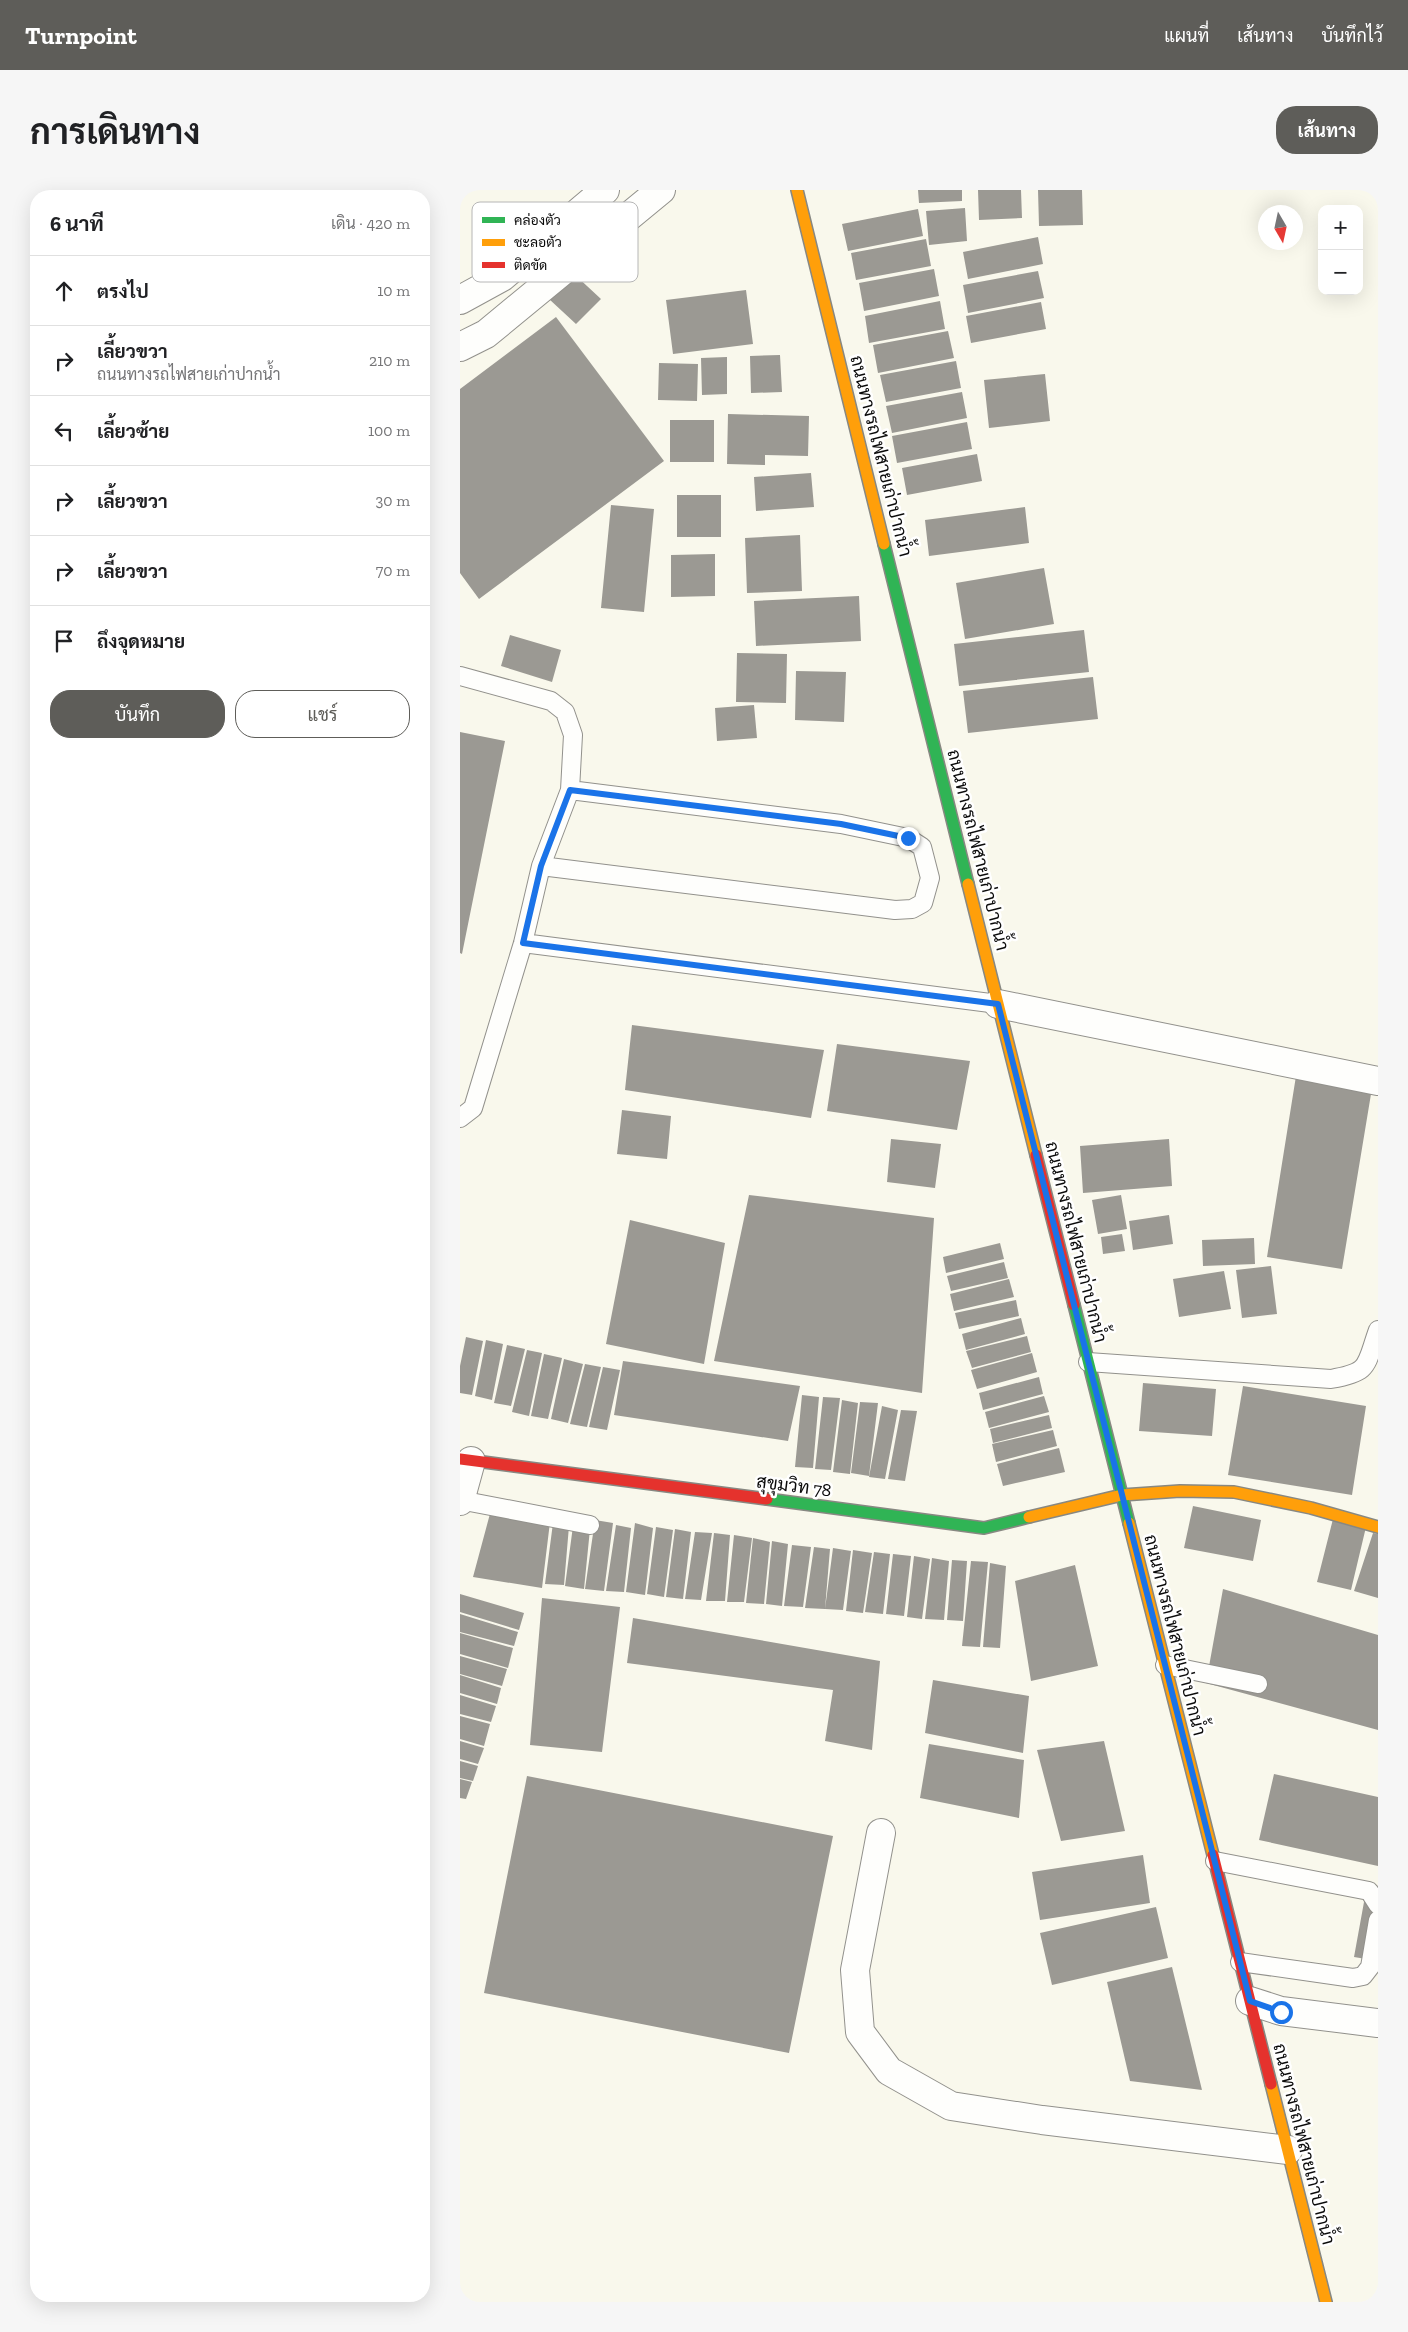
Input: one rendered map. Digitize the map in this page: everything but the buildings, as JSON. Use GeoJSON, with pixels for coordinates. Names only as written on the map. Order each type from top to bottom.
{"type":"FeatureCollection","features":[{"type":"Feature","properties":{"kind":"main road","name":"ถนนทางรถไฟสายเก่าปากน้ำ"},"geometry":{"type":"LineString","coordinates":[[797,190],[998,1004],[1326,2302]]}},
{"type":"Feature","properties":{"kind":"main road","name":"สุขุมวิท 78"},"geometry":{"type":"LineString","coordinates":[[465,1460],[984,1528],[1122,1495],[1180,1491],[1234,1492],[1311,1508],[1378,1527]]}},
{"type":"Feature","properties":{"kind":"street"},"geometry":{"type":"LineString","coordinates":[[591,202],[605,190]]}},
{"type":"Feature","properties":{"kind":"street"},"geometry":{"type":"LineString","coordinates":[[638,209],[661,190]]}},
{"type":"Feature","properties":{"kind":"street"},"geometry":{"type":"LineString","coordinates":[[460,300],[493,282]]}},
{"type":"Feature","properties":{"kind":"street"},"geometry":{"type":"LineString","coordinates":[[533,282],[539,290]]}},
{"type":"Feature","properties":{"kind":"street"},"geometry":{"type":"LineString","coordinates":[[460,347],[486,334],[549,282]]}},
{"type":"Feature","properties":{"kind":"street"},"geometry":{"type":"LineString","coordinates":[[998,1004],[1378,1081]]}},
{"type":"Feature","properties":{"kind":"street"},"geometry":{"type":"LineString","coordinates":[[460,1500],[465,1460]]}},
{"type":"Feature","properties":{"kind":"street"},"geometry":{"type":"LineString","coordinates":[[882,1833],[855,1970],[860,2032],[888,2071],[952,2106],[1042,2120],[1288,2150]]}},
{"type":"Feature","properties":{"kind":"street"},"geometry":{"type":"LineString","coordinates":[[1250,2001],[1281,2012],[1378,2023]]}},
{"type":"Feature","properties":{"kind":"lane"},"geometry":{"type":"LineString","coordinates":[[460,676],[551,701],[565,712],[573,735],[570,790],[541,866],[523,943],[473,1108],[460,1118]]}},
{"type":"Feature","properties":{"kind":"lane"},"geometry":{"type":"LineString","coordinates":[[541,866],[895,910],[912,908],[923,903],[930,878],[922,847],[908,838],[841,824],[570,790]]}},
{"type":"Feature","properties":{"kind":"lane"},"geometry":{"type":"LineString","coordinates":[[523,943],[998,1004]]}},
{"type":"Feature","properties":{"kind":"lane"},"geometry":{"type":"LineString","coordinates":[[1088,1362],[1331,1378],[1352,1375],[1365,1368],[1378,1330]]}},
{"type":"Feature","properties":{"kind":"lane"},"geometry":{"type":"LineString","coordinates":[[460,1500],[590,1525]]}},
{"type":"Feature","properties":{"kind":"lane"},"geometry":{"type":"LineString","coordinates":[[1165,1664],[1258,1684]]}},
{"type":"Feature","properties":{"kind":"lane"},"geometry":{"type":"LineString","coordinates":[[1215,1861],[1369,1892],[1378,1905]]}},
{"type":"Feature","properties":{"kind":"lane"},"geometry":{"type":"LineString","coordinates":[[1240,1962],[1354,1978],[1363,1976],[1370,1967],[1378,1920]]}},
{"type":"Feature","properties":{"kind":"traffic: fast"},"geometry":{"type":"LineString","coordinates":[[884,544],[968,884]]}},
{"type":"Feature","properties":{"kind":"traffic: fast"},"geometry":{"type":"LineString","coordinates":[[1074,1305],[1129,1523]]}},
{"type":"Feature","properties":{"kind":"traffic: fast"},"geometry":{"type":"LineString","coordinates":[[767,1499],[984,1528],[1029,1517]]}},
{"type":"Feature","properties":{"kind":"traffic: slow"},"geometry":{"type":"LineString","coordinates":[[797,190],[884,544]]}},
{"type":"Feature","properties":{"kind":"traffic: slow"},"geometry":{"type":"LineString","coordinates":[[968,884],[1036,1155]]}},
{"type":"Feature","properties":{"kind":"traffic: slow"},"geometry":{"type":"LineString","coordinates":[[1029,1517],[1122,1495],[1180,1491],[1234,1492],[1311,1508],[1378,1527]]}},
{"type":"Feature","properties":{"kind":"traffic: slow"},"geometry":{"type":"LineString","coordinates":[[1129,1523],[1213,1855]]}},
{"type":"Feature","properties":{"kind":"traffic: slow"},"geometry":{"type":"LineString","coordinates":[[1271,2084],[1326,2302]]}},
{"type":"Feature","properties":{"kind":"traffic: jam"},"geometry":{"type":"LineString","coordinates":[[1036,1155],[1074,1305]]}},
{"type":"Feature","properties":{"kind":"traffic: jam"},"geometry":{"type":"LineString","coordinates":[[460,1459],[767,1499]]}},
{"type":"Feature","properties":{"kind":"traffic: jam"},"geometry":{"type":"LineString","coordinates":[[1213,1855],[1271,2084]]}},
{"type":"Feature","properties":{"kind":"route"},"geometry":{"type":"LineString","coordinates":[[908,838],[841,824],[570,790],[541,866],[523,943],[998,1004],[1250,2001],[1281,2012]]}}]}
